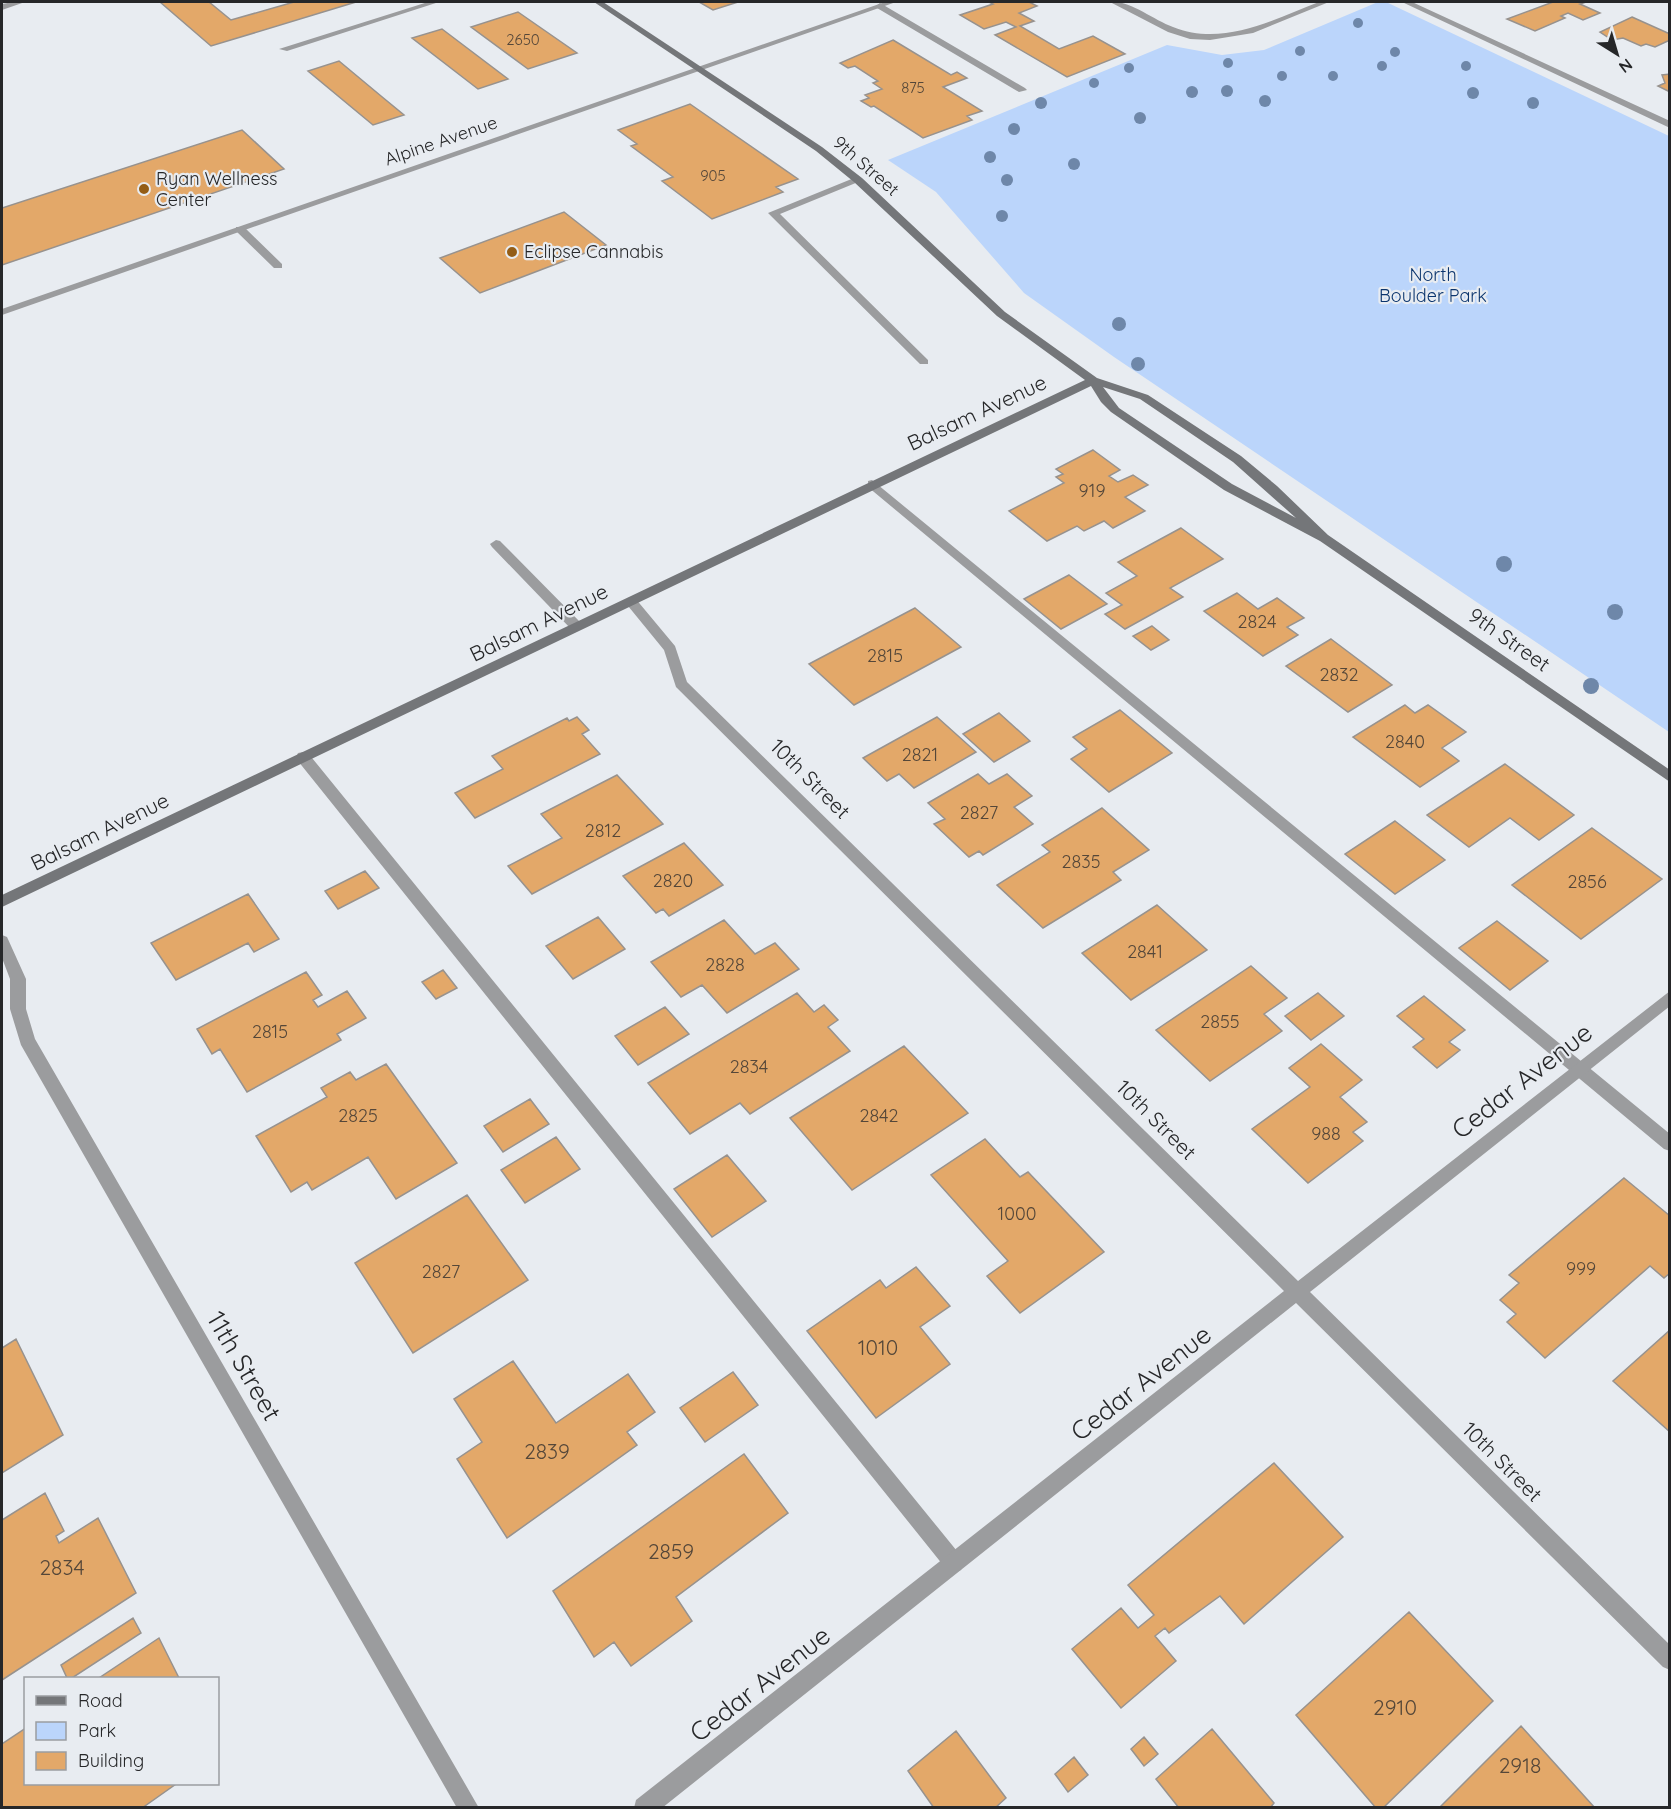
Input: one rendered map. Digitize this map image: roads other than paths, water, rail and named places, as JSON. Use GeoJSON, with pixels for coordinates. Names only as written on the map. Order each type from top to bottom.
{"type":"FeatureCollection","features":[{"type":"Feature","properties":{"kind":"street"},"geometry":{"type":"LineString","coordinates":[[2,7],[21,2]]}},
{"type":"Feature","properties":{"kind":"street"},"geometry":{"type":"LineString","coordinates":[[284,49],[435,2]]}},
{"type":"Feature","properties":{"kind":"street","name":"9th Street"},"geometry":{"type":"LineString","coordinates":[[598,2],[819,149],[858,180],[1001,314],[1093,380],[1144,397],[1236,459],[1273,489],[1324,538]]}},
{"type":"Feature","properties":{"kind":"street","name":"Alpine Avenue"},"geometry":{"type":"LineString","coordinates":[[2,312],[892,2]]}},
{"type":"Feature","properties":{"kind":"street"},"geometry":{"type":"LineString","coordinates":[[1113,2],[1172,31],[1212,37],[1236,35],[1325,2]]}},
{"type":"Feature","properties":{"kind":"street"},"geometry":{"type":"LineString","coordinates":[[1406,2],[1670,125]]}},
{"type":"Feature","properties":{"kind":"street"},"geometry":{"type":"LineString","coordinates":[[880,6],[1022,90]]}},
{"type":"Feature","properties":{"kind":"street"},"geometry":{"type":"LineString","coordinates":[[858,180],[773,213],[924,362]]}},
{"type":"Feature","properties":{"kind":"street"},"geometry":{"type":"LineString","coordinates":[[240,229],[278,266]]}},
{"type":"Feature","properties":{"kind":"street","name":"9th Street"},"geometry":{"type":"LineString","coordinates":[[1093,380],[1105,400],[1115,410],[1208,474],[1324,538],[1670,777]]}},
{"type":"Feature","properties":{"kind":"street","name":"Balsam Avenue"},"geometry":{"type":"LineString","coordinates":[[2,901],[1093,380]]}},
{"type":"Feature","properties":{"kind":"street"},"geometry":{"type":"LineString","coordinates":[[872,484],[1670,1144]]}},
{"type":"Feature","properties":{"kind":"street"},"geometry":{"type":"LineString","coordinates":[[496,544],[576,626]]}},
{"type":"Feature","properties":{"kind":"street","name":"10th Street"},"geometry":{"type":"LineString","coordinates":[[630,601],[670,649],[681,684],[1670,1660]]}},
{"type":"Feature","properties":{"kind":"street"},"geometry":{"type":"LineString","coordinates":[[303,757],[954,1563]]}},
{"type":"Feature","properties":{"kind":"street","name":"11th Street"},"geometry":{"type":"LineString","coordinates":[[2,941],[18,979],[18,1008],[27,1040],[469,1808]]}},
{"type":"Feature","properties":{"kind":"street","name":"Cedar Avenue"},"geometry":{"type":"LineString","coordinates":[[644,1808],[1670,997]]}},
{"type":"Feature","properties":{"kind":"place","name":"Ryan Wellness Center"},"geometry":{"type":"Point","coordinates":[144,189]}},
{"type":"Feature","properties":{"kind":"place","name":"Eclipse Cannabis"},"geometry":{"type":"Point","coordinates":[512,252]}},
{"type":"Feature","properties":{"kind":"park label","name":"North Boulder Park"},"geometry":{"type":"Point","coordinates":[1433,285]}}]}
